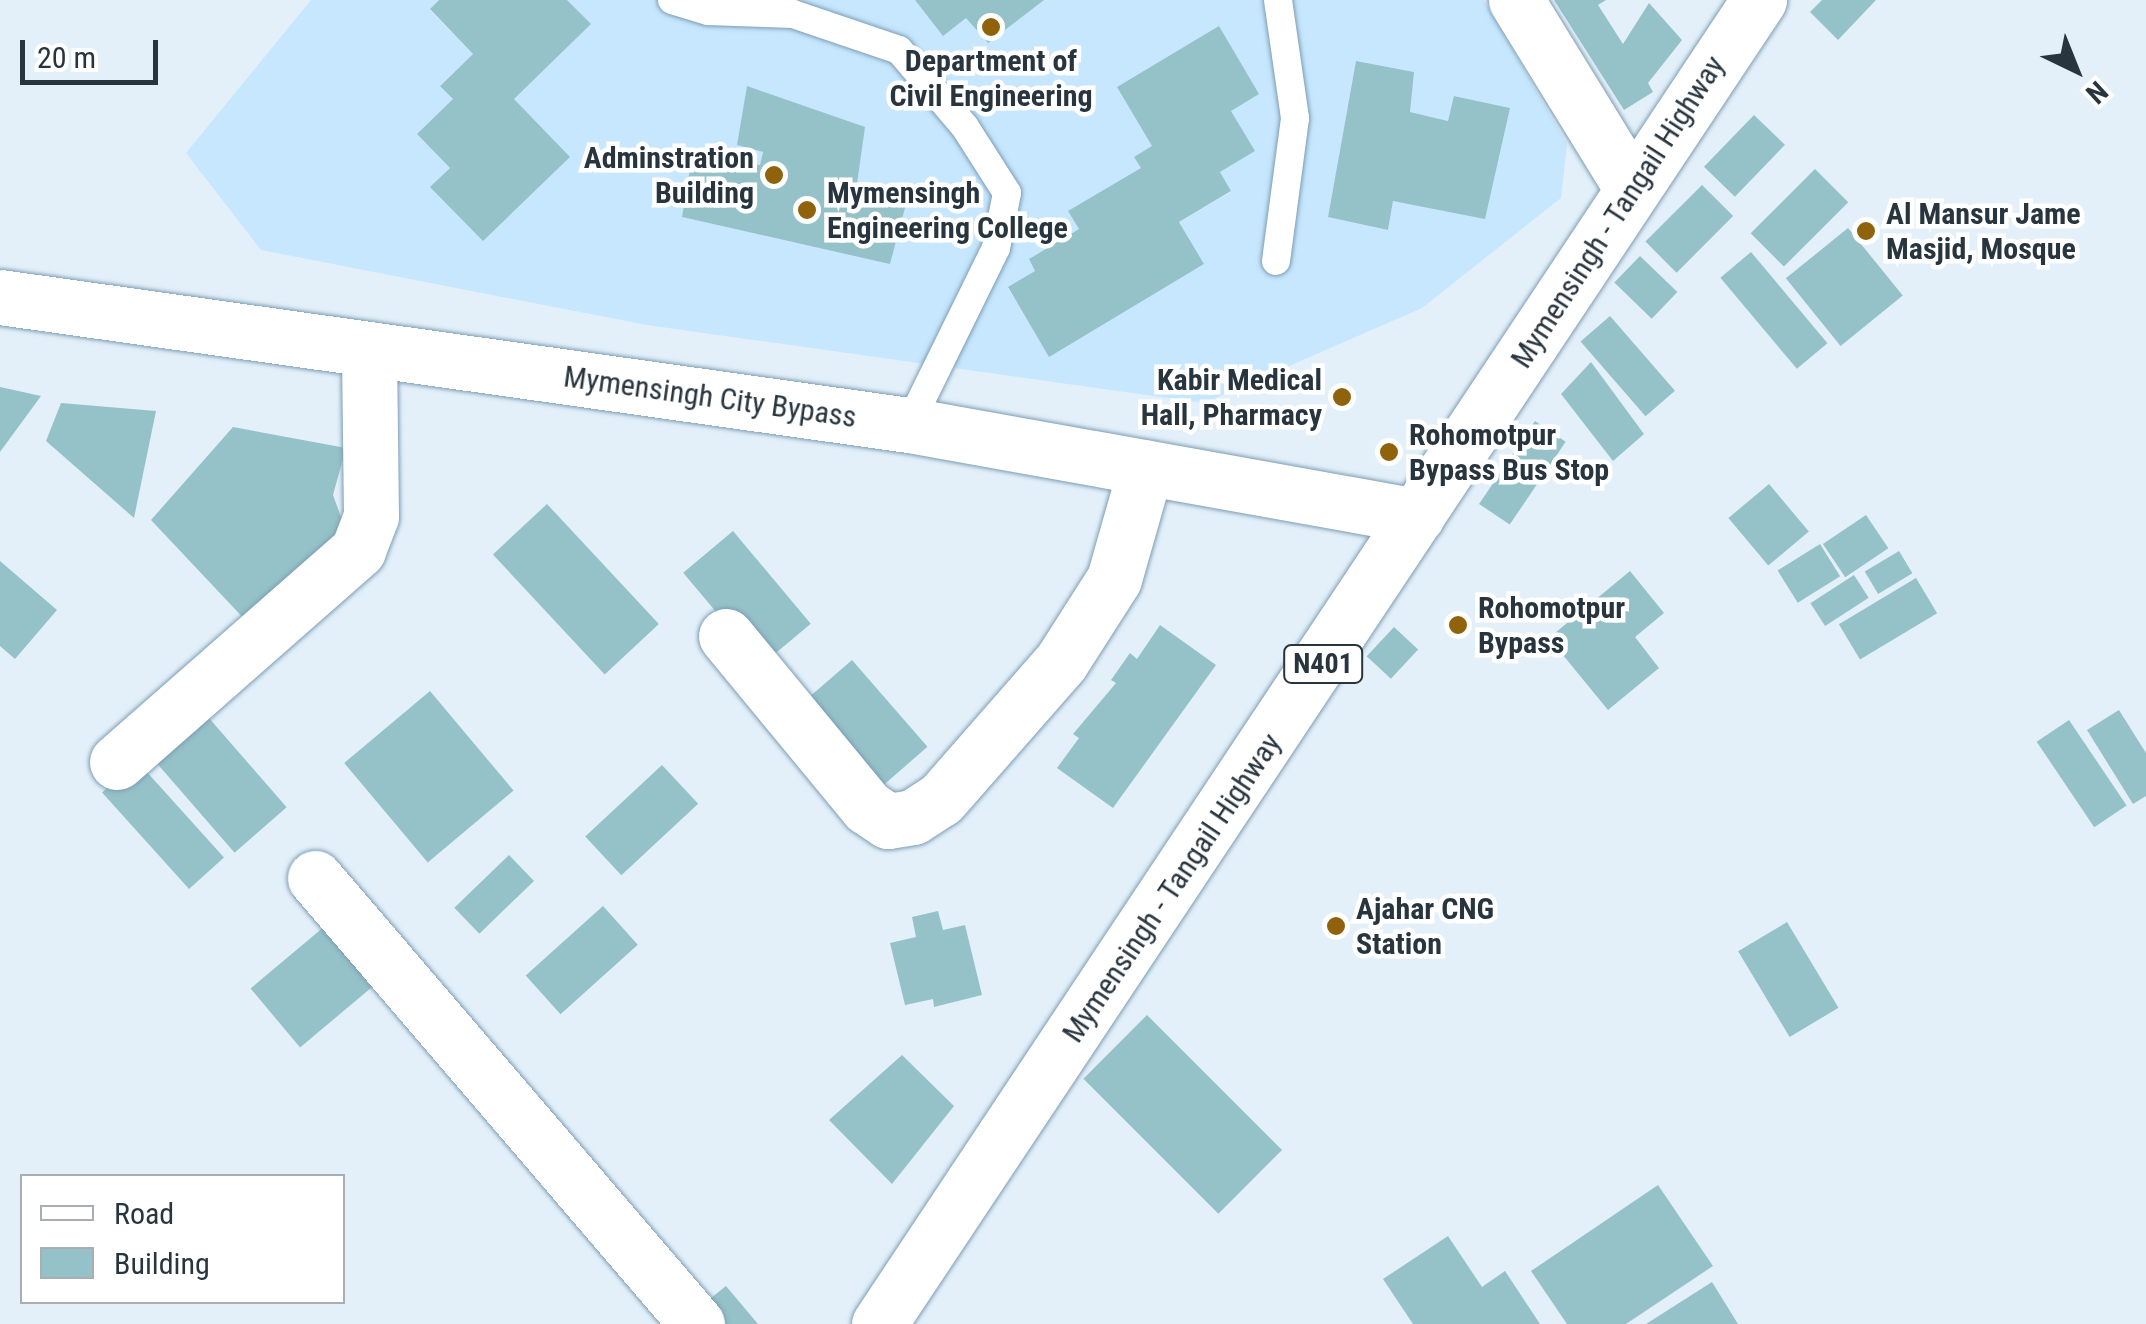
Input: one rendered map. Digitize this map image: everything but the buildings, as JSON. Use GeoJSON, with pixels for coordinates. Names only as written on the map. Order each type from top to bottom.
{"type":"FeatureCollection","features":[{"type":"Feature","properties":{"kind":"main road"},"geometry":{"type":"LineString","coordinates":[[1516,0],[1630,185]]}},
{"type":"Feature","properties":{"kind":"main road","name":"Mymensingh - Tangail Highway"},"geometry":{"type":"LineString","coordinates":[[879,1324],[1417,516],[1630,185],[1759,0]]}},
{"type":"Feature","properties":{"kind":"main road","name":"Mymensingh City Bypass"},"geometry":{"type":"LineString","coordinates":[[0,296],[909,424],[1417,516]]}},
{"type":"Feature","properties":{"kind":"main road"},"geometry":{"type":"LineString","coordinates":[[117,762],[358,550],[371,516],[370,350]]}},
{"type":"Feature","properties":{"kind":"main road"},"geometry":{"type":"LineString","coordinates":[[726,636],[867,807],[888,821],[913,817],[940,799],[1062,662],[1114,578],[1146,467]]}},
{"type":"Feature","properties":{"kind":"main road"},"geometry":{"type":"LineString","coordinates":[[315,878],[697,1324]]}},
{"type":"Feature","properties":{"kind":"lane"},"geometry":{"type":"LineString","coordinates":[[672,0],[708,11],[793,14],[899,50],[965,126],[1007,193],[996,248],[909,424]]}},
{"type":"Feature","properties":{"kind":"lane"},"geometry":{"type":"LineString","coordinates":[[1276,261],[1294,118],[1278,0]]}},
{"type":"Feature","properties":{"kind":"shaded area"},"geometry":{"type":"Polygon","coordinates":[[[311,0],[439,0],[430,10],[473,54],[440,85],[453,99],[417,134],[450,168],[431,187],[569,157],[514,99],[590,24],[567,0],[915,0],[943,35],[966,18],[1044,0],[1484,0],[1567,144],[1561,198],[1422,308],[1204,403],[647,325],[261,250],[186,153],[311,0]],[[1356,61],[1328,217],[1388,230],[1393,201],[1510,108],[1455,96],[1448,121],[1410,112],[1413,72],[1356,61]],[[1231,111],[1134,157],[1141,168],[1079,229],[1029,259],[1035,271],[1008,288],[1049,356],[1204,264],[1179,222],[1231,192],[1220,172],[1254,151],[1231,111]],[[864,127],[738,145],[763,152],[760,165],[693,152],[682,217],[890,263],[908,197],[857,184],[864,127]]]}},
{"type":"Feature","properties":{"kind":"place","name":"Department of Civil Engineering"},"geometry":{"type":"Point","coordinates":[991,27]}},
{"type":"Feature","properties":{"kind":"place","name":"Adminstration Building"},"geometry":{"type":"Point","coordinates":[774,175]}},
{"type":"Feature","properties":{"kind":"place","name":"Mymensingh Engineering College"},"geometry":{"type":"Point","coordinates":[807,210]}},
{"type":"Feature","properties":{"kind":"place","name":"Al Mansur Jame Masjid, Mosque"},"geometry":{"type":"Point","coordinates":[1866,231]}},
{"type":"Feature","properties":{"kind":"place","name":"Kabir Medical Hall, Pharmacy"},"geometry":{"type":"Point","coordinates":[1342,397]}},
{"type":"Feature","properties":{"kind":"place","name":"Rohomotpur Bypass Bus Stop"},"geometry":{"type":"Point","coordinates":[1389,452]}},
{"type":"Feature","properties":{"kind":"place","name":"Rohomotpur Bypass"},"geometry":{"type":"Point","coordinates":[1458,625]}},
{"type":"Feature","properties":{"kind":"place","name":"Ajahar CNG Station"},"geometry":{"type":"Point","coordinates":[1336,926]}}]}
